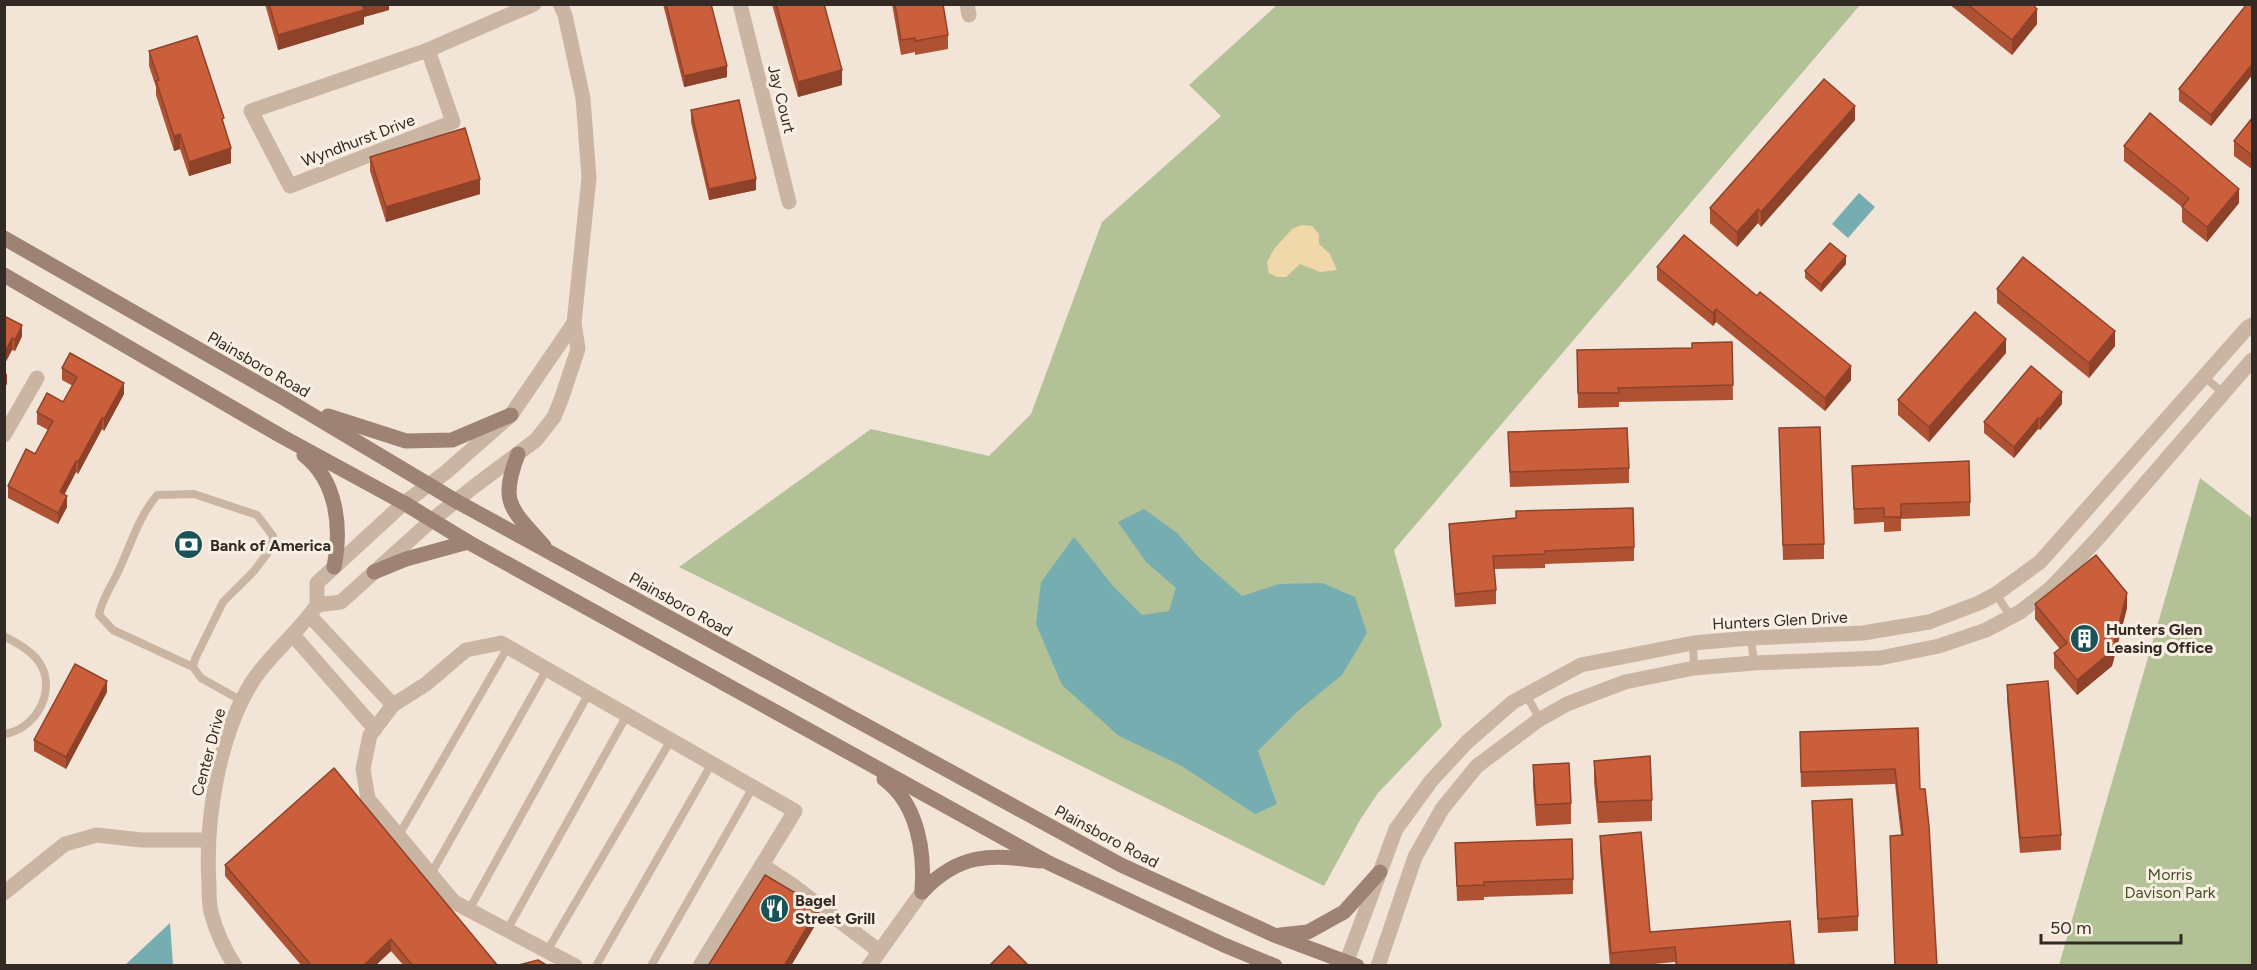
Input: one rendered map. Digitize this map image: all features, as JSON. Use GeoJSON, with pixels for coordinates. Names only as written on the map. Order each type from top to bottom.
{"type":"FeatureCollection","features":[{"type":"Feature","properties":{"kind":"street","name":"Wyndhurst Drive"},"geometry":{"type":"LineString","coordinates":[[428,50],[453,122],[290,186],[251,111],[428,50],[534,4]]}},
{"type":"Feature","properties":{"kind":"street"},"geometry":{"type":"LineString","coordinates":[[393,705],[313,611],[341,602],[432,520],[536,440],[554,417],[561,400],[578,349],[574,323],[589,178],[584,98],[565,15],[560,4]]}},
{"type":"Feature","properties":{"kind":"street","name":"Jay Court"},"geometry":{"type":"LineString","coordinates":[[740,4],[789,202]]}},
{"type":"Feature","properties":{"kind":"street","name":"Plainsboro Road"},"geometry":{"type":"LineString","coordinates":[[4,238],[456,501],[1121,865],[1274,935],[1350,964]]}},
{"type":"Feature","properties":{"kind":"street"},"geometry":{"type":"LineString","coordinates":[[4,275],[281,436],[404,503],[468,542],[776,710],[855,757],[1049,862],[1224,945],[1275,966]]}},
{"type":"Feature","properties":{"kind":"street"},"geometry":{"type":"LineString","coordinates":[[404,503],[429,485],[511,415],[574,323]]}},
{"type":"Feature","properties":{"kind":"street","name":"Hunters Glen Drive"},"geometry":{"type":"LineString","coordinates":[[1350,964],[1396,829],[1431,781],[1467,742],[1514,702],[1581,665],[1694,643],[1863,633],[1929,622],[1996,594],[2040,562],[2203,376],[2251,329]]}},
{"type":"Feature","properties":{"kind":"street"},"geometry":{"type":"LineString","coordinates":[[1378,966],[1415,857],[1442,809],[1477,766],[1540,719],[1568,704],[1625,682],[1694,668],[1880,658],[1939,646],[1986,630],[2011,617],[2051,588],[2091,546],[2222,392],[2253,360]]}},
{"type":"Feature","properties":{"kind":"street"},"geometry":{"type":"LineString","coordinates":[[4,435],[37,378]]}},
{"type":"Feature","properties":{"kind":"street"},"geometry":{"type":"LineString","coordinates":[[282,398],[348,424],[406,441],[452,440],[511,415]]}},
{"type":"Feature","properties":{"kind":"street"},"geometry":{"type":"LineString","coordinates":[[281,436],[317,465],[333,499],[338,540],[334,567]]}},
{"type":"Feature","properties":{"kind":"street"},"geometry":{"type":"LineString","coordinates":[[518,454],[509,476],[509,504],[553,554]]}},
{"type":"Feature","properties":{"kind":"street","name":"Center Drive"},"geometry":{"type":"LineString","coordinates":[[236,966],[222,946],[210,910],[207,856],[211,812],[220,766],[242,701],[254,680],[313,611],[317,583],[404,503]]}},
{"type":"Feature","properties":{"kind":"street"},"geometry":{"type":"LineString","coordinates":[[374,572],[406,559],[468,542]]}},
{"type":"Feature","properties":{"kind":"street"},"geometry":{"type":"LineString","coordinates":[[293,635],[375,729]]}},
{"type":"Feature","properties":{"kind":"street"},"geometry":{"type":"LineString","coordinates":[[575,966],[454,902],[368,799],[363,769],[370,735],[393,705],[426,684],[466,650],[501,643],[795,811],[700,966]]}},
{"type":"Feature","properties":{"kind":"street"},"geometry":{"type":"LineString","coordinates":[[855,757],[896,788],[909,811],[920,845],[922,891]]}},
{"type":"Feature","properties":{"kind":"street"},"geometry":{"type":"LineString","coordinates":[[4,893],[65,844],[97,835],[141,840],[208,840]]}},
{"type":"Feature","properties":{"kind":"street"},"geometry":{"type":"LineString","coordinates":[[869,966],[922,891],[936,877],[952,867],[970,859],[989,856],[1049,862]]}},
{"type":"Feature","properties":{"kind":"street"},"geometry":{"type":"LineString","coordinates":[[762,865],[791,884],[879,951]]}},
{"type":"Feature","properties":{"kind":"street"},"geometry":{"type":"LineString","coordinates":[[1274,935],[1308,932],[1344,912],[1380,872]]}},
{"type":"Feature","properties":{"kind":"lane"},"geometry":{"type":"LineString","coordinates":[[2203,376],[2222,392]]}},
{"type":"Feature","properties":{"kind":"lane"},"geometry":{"type":"LineString","coordinates":[[193,667],[223,602],[254,571],[272,547],[273,536],[257,515],[194,494],[157,495],[144,512],[116,576],[102,599],[99,615],[113,630],[193,667],[201,678],[242,701]]}},
{"type":"Feature","properties":{"kind":"lane"},"geometry":{"type":"LineString","coordinates":[[1996,594],[2011,617]]}},
{"type":"Feature","properties":{"kind":"lane"},"geometry":{"type":"LineString","coordinates":[[4,636],[38,660],[45,682],[44,696],[38,711],[30,722],[18,731],[4,734]]}},
{"type":"Feature","properties":{"kind":"lane"},"geometry":{"type":"LineString","coordinates":[[1751,638],[1754,663]]}},
{"type":"Feature","properties":{"kind":"lane"},"geometry":{"type":"LineString","coordinates":[[1694,643],[1694,668]]}},
{"type":"Feature","properties":{"kind":"lane"},"geometry":{"type":"LineString","coordinates":[[399,835],[508,647]]}},
{"type":"Feature","properties":{"kind":"lane"},"geometry":{"type":"LineString","coordinates":[[431,874],[547,669]]}},
{"type":"Feature","properties":{"kind":"lane"},"geometry":{"type":"LineString","coordinates":[[469,909],[589,693]]}},
{"type":"Feature","properties":{"kind":"lane"},"geometry":{"type":"LineString","coordinates":[[1526,695],[1540,719]]}},
{"type":"Feature","properties":{"kind":"lane"},"geometry":{"type":"LineString","coordinates":[[507,930],[627,715]]}},
{"type":"Feature","properties":{"kind":"lane"},"geometry":{"type":"LineString","coordinates":[[547,951],[671,740]]}},
{"type":"Feature","properties":{"kind":"lane"},"geometry":{"type":"LineString","coordinates":[[596,966],[712,763]]}},
{"type":"Feature","properties":{"kind":"lane"},"geometry":{"type":"LineString","coordinates":[[651,966],[753,787]]}},
{"type":"Feature","properties":{"kind":"green space"},"geometry":{"type":"Polygon","coordinates":[[[1277,5],[1860,5],[1394,550],[1442,726],[1378,793],[1360,820],[1324,886],[679,567],[871,429],[989,456],[1031,414],[1102,222],[1221,116],[1189,85],[1277,5]]]}},
{"type":"Feature","properties":{"kind":"green space","name":"Morris Davison Park"},"geometry":{"type":"Polygon","coordinates":[[[2200,478],[2252,518],[2252,965],[2059,965],[2200,478]]]}},
{"type":"Feature","properties":{"kind":"sand"},"geometry":{"type":"Polygon","coordinates":[[[1302,225],[1312,226],[1319,234],[1319,244],[1330,254],[1337,270],[1320,272],[1300,264],[1286,277],[1277,277],[1269,273],[1267,262],[1274,249],[1292,229],[1302,225]]]}},
{"type":"Feature","properties":{"kind":"water"},"geometry":{"type":"Polygon","coordinates":[[[1859,193],[1875,207],[1848,238],[1832,224],[1859,193]]]}},
{"type":"Feature","properties":{"kind":"water"},"geometry":{"type":"Polygon","coordinates":[[[1144,509],[1177,533],[1199,558],[1242,596],[1279,584],[1322,583],[1355,597],[1367,633],[1342,675],[1299,710],[1258,751],[1277,804],[1255,814],[1180,765],[1119,736],[1062,685],[1036,624],[1041,582],[1074,537],[1113,586],[1142,615],[1169,611],[1176,588],[1146,562],[1118,522],[1144,509]]]}},
{"type":"Feature","properties":{"kind":"water"},"geometry":{"type":"Polygon","coordinates":[[[170,923],[173,965],[125,965],[170,923]]]}},
{"type":"Feature","properties":{"kind":"building"},"geometry":{"type":"Polygon","coordinates":[[[269,4],[362,4],[364,10],[278,35],[269,4]]]}},
{"type":"Feature","properties":{"kind":"building"},"geometry":{"type":"Polygon","coordinates":[[[666,4],[711,4],[727,66],[684,76],[666,4]]]}},
{"type":"Feature","properties":{"kind":"building"},"geometry":{"type":"Polygon","coordinates":[[[776,4],[824,4],[842,70],[798,82],[776,4]]]}},
{"type":"Feature","properties":{"kind":"building"},"geometry":{"type":"Polygon","coordinates":[[[895,4],[943,4],[948,35],[915,41],[915,38],[901,40],[895,4]]]}},
{"type":"Feature","properties":{"kind":"building"},"geometry":{"type":"Polygon","coordinates":[[[1967,4],[2032,4],[2037,9],[2012,40],[1967,4]]]}},
{"type":"Feature","properties":{"kind":"building"},"geometry":{"type":"Polygon","coordinates":[[[2247,4],[2253,4],[2253,63],[2211,115],[2179,89],[2247,4]]]}},
{"type":"Feature","properties":{"kind":"building"},"geometry":{"type":"Polygon","coordinates":[[[197,36],[224,118],[222,119],[231,148],[189,162],[180,134],[174,136],[149,51],[197,36]]]}},
{"type":"Feature","properties":{"kind":"building"},"geometry":{"type":"Polygon","coordinates":[[[1824,79],[1855,106],[1761,212],[1758,209],[1737,232],[1710,208],[1824,79]]]}},
{"type":"Feature","properties":{"kind":"building"},"geometry":{"type":"Polygon","coordinates":[[[739,100],[756,179],[709,189],[691,110],[739,100]]]}},
{"type":"Feature","properties":{"kind":"building"},"geometry":{"type":"Polygon","coordinates":[[[2150,113],[2239,189],[2207,227],[2182,207],[2189,198],[2124,146],[2150,113]]]}},
{"type":"Feature","properties":{"kind":"building"},"geometry":{"type":"Polygon","coordinates":[[[2253,117],[2253,156],[2234,141],[2253,117]]]}},
{"type":"Feature","properties":{"kind":"building"},"geometry":{"type":"Polygon","coordinates":[[[465,128],[480,179],[386,207],[370,157],[465,128]]]}},
{"type":"Feature","properties":{"kind":"building"},"geometry":{"type":"Polygon","coordinates":[[[1684,235],[1757,296],[1760,292],[1851,366],[1825,398],[1716,309],[1713,313],[1657,267],[1684,235]]]}},
{"type":"Feature","properties":{"kind":"building"},"geometry":{"type":"Polygon","coordinates":[[[1830,243],[1846,256],[1821,285],[1805,271],[1830,243]]]}},
{"type":"Feature","properties":{"kind":"building"},"geometry":{"type":"Polygon","coordinates":[[[2023,257],[2115,331],[2089,363],[1997,289],[2023,257]]]}},
{"type":"Feature","properties":{"kind":"building"},"geometry":{"type":"Polygon","coordinates":[[[1975,312],[2006,339],[1929,427],[1898,400],[1975,312]]]}},
{"type":"Feature","properties":{"kind":"building"},"geometry":{"type":"Polygon","coordinates":[[[4,316],[22,325],[15,340],[12,338],[4,354],[4,316]]]}},
{"type":"Feature","properties":{"kind":"building"},"geometry":{"type":"Polygon","coordinates":[[[1732,342],[1733,385],[1618,388],[1619,393],[1578,393],[1577,350],[1692,348],[1692,343],[1732,342]]]}},
{"type":"Feature","properties":{"kind":"building"},"geometry":{"type":"Polygon","coordinates":[[[70,353],[124,383],[78,462],[76,461],[60,492],[67,496],[58,513],[8,486],[26,449],[35,454],[53,421],[37,412],[47,393],[63,402],[77,377],[62,368],[70,353]]]}},
{"type":"Feature","properties":{"kind":"building"},"geometry":{"type":"Polygon","coordinates":[[[2031,366],[2062,392],[2014,447],[1984,422],[2031,366]]]}},
{"type":"Feature","properties":{"kind":"building"},"geometry":{"type":"Polygon","coordinates":[[[1820,427],[1824,544],[1783,545],[1779,428],[1820,427]]]}},
{"type":"Feature","properties":{"kind":"building"},"geometry":{"type":"Polygon","coordinates":[[[1627,428],[1629,468],[1510,472],[1508,432],[1627,428]]]}},
{"type":"Feature","properties":{"kind":"building"},"geometry":{"type":"Polygon","coordinates":[[[1969,461],[1970,502],[1901,504],[1901,517],[1884,517],[1884,508],[1854,509],[1852,466],[1969,461]]]}},
{"type":"Feature","properties":{"kind":"building"},"geometry":{"type":"Polygon","coordinates":[[[1633,508],[1634,547],[1493,556],[1496,590],[1455,594],[1449,524],[1516,518],[1516,511],[1633,508]]]}},
{"type":"Feature","properties":{"kind":"building","name":"Hunters Glen Leasing Office"},"geometry":{"type":"Polygon","coordinates":[[[2096,555],[2127,593],[2112,651],[2077,680],[2054,653],[2067,643],[2035,604],[2096,555]]]}},
{"type":"Feature","properties":{"kind":"building"},"geometry":{"type":"Polygon","coordinates":[[[75,664],[107,681],[66,757],[34,740],[75,664]]]}},
{"type":"Feature","properties":{"kind":"building"},"geometry":{"type":"Polygon","coordinates":[[[2048,681],[2061,835],[2020,838],[2007,685],[2048,681]]]}},
{"type":"Feature","properties":{"kind":"building"},"geometry":{"type":"Polygon","coordinates":[[[1918,728],[1920,789],[1925,789],[1929,826],[1937,966],[1895,966],[1890,836],[1903,835],[1895,769],[1801,772],[1800,732],[1918,728]]]}},
{"type":"Feature","properties":{"kind":"building"},"geometry":{"type":"Polygon","coordinates":[[[1650,756],[1652,800],[1598,802],[1594,761],[1650,756]]]}},
{"type":"Feature","properties":{"kind":"building"},"geometry":{"type":"Polygon","coordinates":[[[1569,763],[1571,803],[1536,805],[1533,765],[1569,763]]]}},
{"type":"Feature","properties":{"kind":"building"},"geometry":{"type":"Polygon","coordinates":[[[334,768],[498,966],[413,966],[391,939],[363,966],[312,966],[225,865],[334,768]]]}},
{"type":"Feature","properties":{"kind":"building"},"geometry":{"type":"Polygon","coordinates":[[[1852,799],[1858,916],[1818,919],[1812,801],[1852,799]]]}},
{"type":"Feature","properties":{"kind":"building"},"geometry":{"type":"Polygon","coordinates":[[[1641,832],[1650,932],[1790,921],[1794,964],[1677,966],[1675,947],[1611,953],[1600,836],[1641,832]]]}},
{"type":"Feature","properties":{"kind":"building"},"geometry":{"type":"Polygon","coordinates":[[[1572,839],[1573,879],[1484,882],[1484,885],[1457,886],[1455,843],[1572,839]]]}},
{"type":"Feature","properties":{"kind":"building"},"geometry":{"type":"Polygon","coordinates":[[[765,875],[819,907],[784,966],[708,966],[765,875]]]}},
{"type":"Feature","properties":{"kind":"building"},"geometry":{"type":"Polygon","coordinates":[[[1009,946],[1029,966],[989,966],[1009,946]]]}},
{"type":"Feature","properties":{"kind":"building"},"geometry":{"type":"Polygon","coordinates":[[[538,960],[548,966],[515,966],[538,960]]]}},
{"type":"Feature","properties":{"kind":"place","name":"Bank of America"},"geometry":{"type":"Point","coordinates":[189,545]}},
{"type":"Feature","properties":{"kind":"place","name":"Hunters Glen Leasing Office"},"geometry":{"type":"Point","coordinates":[2085,638]}},
{"type":"Feature","properties":{"kind":"place","name":"Bagel Street Grill"},"geometry":{"type":"Point","coordinates":[774,909]}}]}
